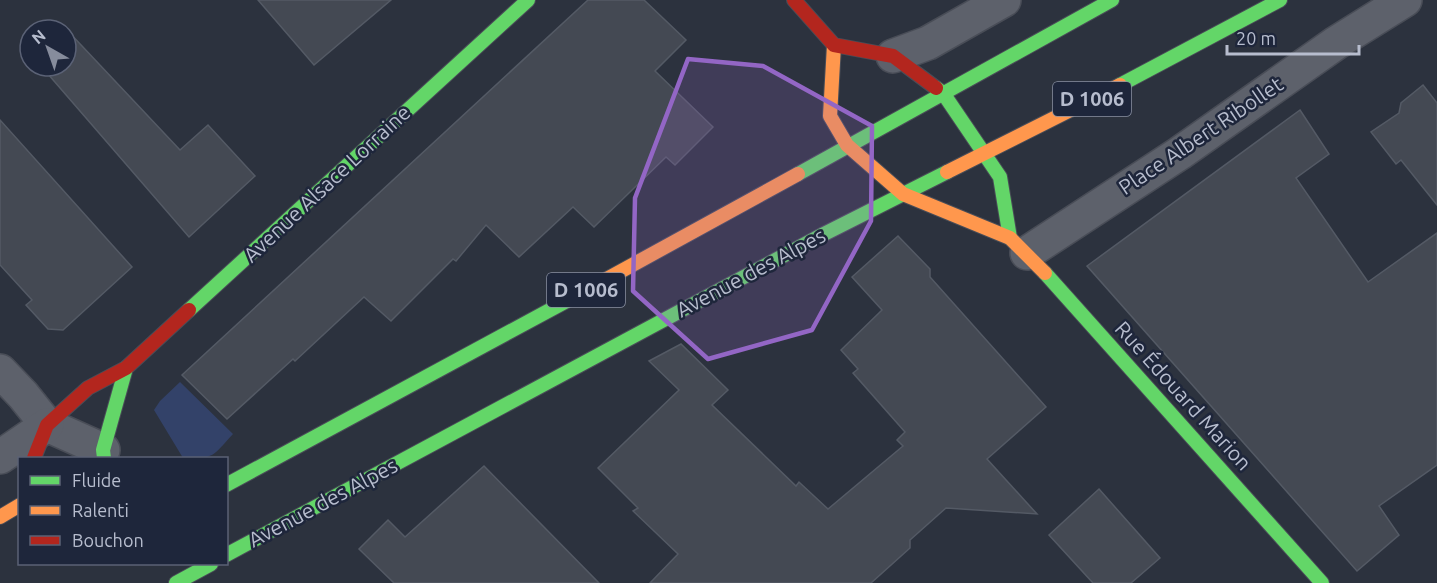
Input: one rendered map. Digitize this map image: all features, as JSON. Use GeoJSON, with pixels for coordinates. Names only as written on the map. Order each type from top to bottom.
{"type":"FeatureCollection","features":[{"type":"Feature","properties":{"kind":"main road","name":"Avenue Alsace Lorraine"},"geometry":{"type":"LineString","coordinates":[[35,457],[47,425],[88,388],[126,368],[528,0]]}},
{"type":"Feature","properties":{"kind":"main road"},"geometry":{"type":"LineString","coordinates":[[794,0],[834,45],[894,56],[943,93],[1000,177],[1018,246]]}},
{"type":"Feature","properties":{"kind":"main road","name":"D 1006"},"geometry":{"type":"LineString","coordinates":[[228,484],[631,266],[1112,0]]}},
{"type":"Feature","properties":{"kind":"main road","name":"Avenue des Alpes"},"geometry":{"type":"LineString","coordinates":[[228,554],[822,235],[1177,56],[1280,0]]}},
{"type":"Feature","properties":{"kind":"main road","name":"Rue Édouard Marion"},"geometry":{"type":"LineString","coordinates":[[834,45],[830,116],[847,145],[903,194],[1018,246],[1322,583]]}},
{"type":"Feature","properties":{"kind":"main road"},"geometry":{"type":"LineString","coordinates":[[103,454],[126,368]]}},
{"type":"Feature","properties":{"kind":"main road"},"geometry":{"type":"LineString","coordinates":[[0,518],[18,506]]}},
{"type":"Feature","properties":{"kind":"main road"},"geometry":{"type":"LineString","coordinates":[[173,580],[209,565]]}},
{"type":"Feature","properties":{"kind":"street"},"geometry":{"type":"LineString","coordinates":[[894,56],[928,44],[1004,0]]}},
{"type":"Feature","properties":{"kind":"street","name":"Place Albert Ribollet"},"geometry":{"type":"LineString","coordinates":[[1018,246],[1180,153],[1336,43],[1405,0]]}},
{"type":"Feature","properties":{"kind":"street"},"geometry":{"type":"LineString","coordinates":[[0,371],[47,425],[103,454]]}},
{"type":"Feature","properties":{"kind":"street","name":"Avenue Alsace Lorraine"},"geometry":{"type":"LineString","coordinates":[[0,457],[47,425]]}},
{"type":"Feature","properties":{"kind":"highlighted area"},"geometry":{"type":"Polygon","coordinates":[[[688,59],[763,66],[872,126],[871,221],[812,330],[708,359],[633,291],[635,198],[688,59]]]}},
{"type":"Feature","properties":{"kind":"water"},"geometry":{"type":"Polygon","coordinates":[[[180,382],[233,434],[212,455],[182,457],[154,410],[180,382]]]}},
{"type":"Feature","properties":{"kind":"building"},"geometry":{"type":"Polygon","coordinates":[[[258,0],[391,0],[314,65],[258,0]]]}},
{"type":"Feature","properties":{"kind":"building"},"geometry":{"type":"Polygon","coordinates":[[[588,0],[644,0],[686,40],[655,71],[713,127],[675,165],[666,157],[594,227],[573,207],[519,257],[486,225],[456,261],[453,259],[391,321],[364,297],[295,361],[293,359],[227,419],[182,375],[588,0]]]}},
{"type":"Feature","properties":{"kind":"building"},"geometry":{"type":"Polygon","coordinates":[[[78,42],[180,150],[208,125],[255,176],[189,237],[51,78],[78,78],[78,42]]]}},
{"type":"Feature","properties":{"kind":"building"},"geometry":{"type":"Polygon","coordinates":[[[1423,85],[1437,103],[1437,205],[1401,160],[1396,164],[1371,132],[1399,113],[1401,103],[1423,85]]]}},
{"type":"Feature","properties":{"kind":"building"},"geometry":{"type":"Polygon","coordinates":[[[1300,110],[1329,154],[1296,178],[1368,282],[1437,233],[1437,465],[1379,506],[1399,535],[1357,571],[1087,266],[1300,110]]]}},
{"type":"Feature","properties":{"kind":"building"},"geometry":{"type":"Polygon","coordinates":[[[0,120],[132,267],[63,330],[48,329],[26,305],[32,300],[0,265],[0,120]]]}},
{"type":"Feature","properties":{"kind":"building"},"geometry":{"type":"Polygon","coordinates":[[[898,236],[930,269],[930,277],[1046,407],[987,459],[1037,514],[946,508],[910,540],[910,548],[871,583],[650,583],[678,554],[633,511],[638,508],[598,468],[679,390],[649,361],[681,344],[728,390],[712,405],[796,486],[799,482],[828,509],[903,446],[897,440],[905,432],[853,373],[858,369],[841,350],[882,310],[852,277],[898,236]]]}},
{"type":"Feature","properties":{"kind":"building"},"geometry":{"type":"Polygon","coordinates":[[[484,466],[599,583],[394,583],[359,549],[388,520],[405,537],[484,466]]]}},
{"type":"Feature","properties":{"kind":"building"},"geometry":{"type":"Polygon","coordinates":[[[1099,489],[1160,558],[1131,583],[1093,583],[1049,535],[1099,489]]]}},
{"type":"Feature","properties":{"kind":"traffic: fast"},"geometry":{"type":"LineString","coordinates":[[189,310],[528,0]]}},
{"type":"Feature","properties":{"kind":"traffic: fast"},"geometry":{"type":"LineString","coordinates":[[798,174],[1112,0]]}},
{"type":"Feature","properties":{"kind":"traffic: fast"},"geometry":{"type":"LineString","coordinates":[[1120,85],[1280,0]]}},
{"type":"Feature","properties":{"kind":"traffic: fast"},"geometry":{"type":"LineString","coordinates":[[936,88],[943,93],[1000,177],[1010,238]]}},
{"type":"Feature","properties":{"kind":"traffic: fast"},"geometry":{"type":"LineString","coordinates":[[228,554],[822,235],[947,172]]}},
{"type":"Feature","properties":{"kind":"traffic: fast"},"geometry":{"type":"LineString","coordinates":[[1045,273],[1322,583]]}},
{"type":"Feature","properties":{"kind":"traffic: fast"},"geometry":{"type":"LineString","coordinates":[[228,484],[574,297]]}},
{"type":"Feature","properties":{"kind":"traffic: fast"},"geometry":{"type":"LineString","coordinates":[[104,457],[103,450],[126,368]]}},
{"type":"Feature","properties":{"kind":"traffic: fast"},"geometry":{"type":"LineString","coordinates":[[176,583],[209,565]]}},
{"type":"Feature","properties":{"kind":"traffic: slow"},"geometry":{"type":"LineString","coordinates":[[834,45],[830,116],[847,145],[903,194],[1010,238],[1045,273]]}},
{"type":"Feature","properties":{"kind":"traffic: slow"},"geometry":{"type":"LineString","coordinates":[[947,172],[1120,85]]}},
{"type":"Feature","properties":{"kind":"traffic: slow"},"geometry":{"type":"LineString","coordinates":[[574,297],[798,174]]}},
{"type":"Feature","properties":{"kind":"traffic: slow"},"geometry":{"type":"LineString","coordinates":[[0,517],[18,506]]}},
{"type":"Feature","properties":{"kind":"traffic: jam"},"geometry":{"type":"LineString","coordinates":[[794,0],[834,45],[893,56],[936,88]]}},
{"type":"Feature","properties":{"kind":"traffic: jam"},"geometry":{"type":"LineString","coordinates":[[34,457],[47,425],[88,388],[126,368],[189,310]]}}]}
